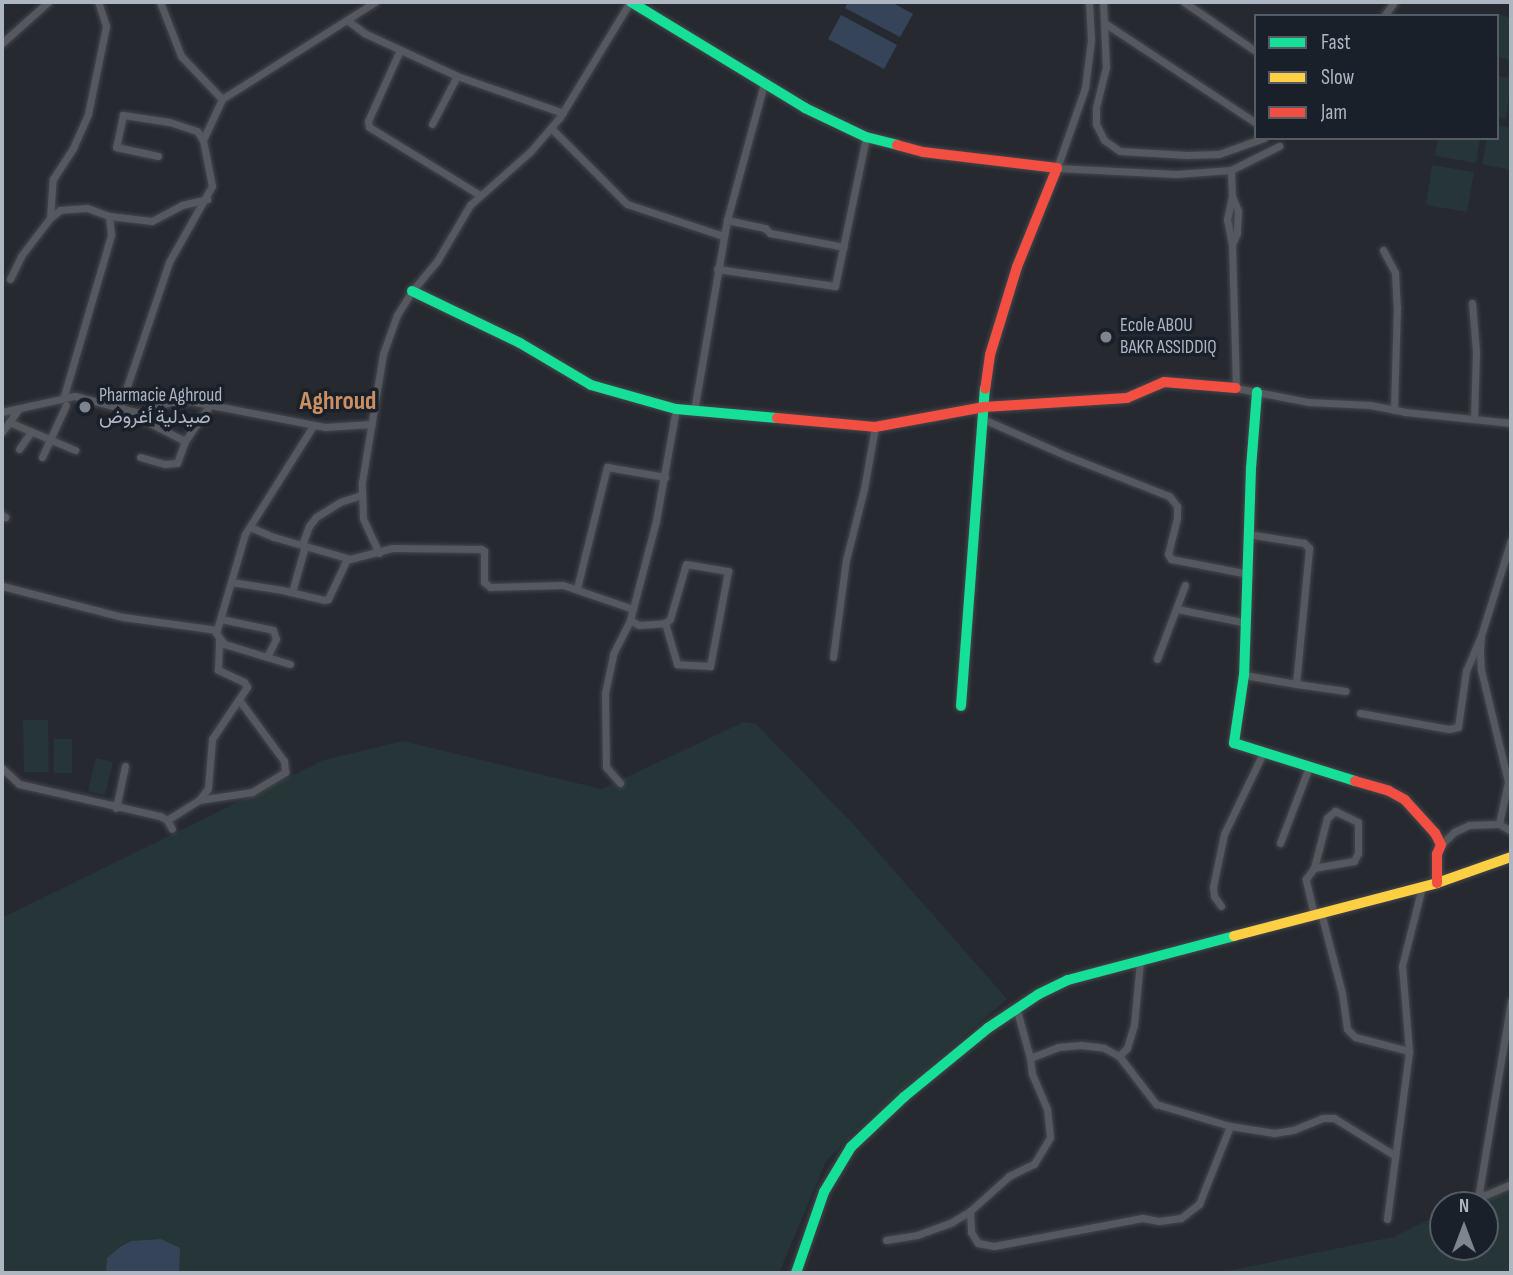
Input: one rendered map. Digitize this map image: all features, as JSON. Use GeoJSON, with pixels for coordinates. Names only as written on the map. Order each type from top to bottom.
{"type":"FeatureCollection","features":[{"type":"Feature","properties":{"kind":"street"},"geometry":{"type":"LineString","coordinates":[[2,43],[48,2]]}},
{"type":"Feature","properties":{"kind":"street"},"geometry":{"type":"LineString","coordinates":[[50,218],[53,179],[73,148],[88,114],[106,26],[98,2]]}},
{"type":"Feature","properties":{"kind":"street"},"geometry":{"type":"LineString","coordinates":[[160,2],[181,56],[222,99]]}},
{"type":"Feature","properties":{"kind":"street"},"geometry":{"type":"LineString","coordinates":[[203,140],[222,99],[375,2]]}},
{"type":"Feature","properties":{"kind":"street"},"geometry":{"type":"LineString","coordinates":[[379,553],[363,518],[361,495],[389,334],[412,291],[438,261],[470,205],[506,174],[563,113],[631,2],[806,108],[866,137],[923,152],[1057,168],[1176,174],[1231,170],[1279,146]]}},
{"type":"Feature","properties":{"kind":"street"},"geometry":{"type":"LineString","coordinates":[[961,706],[990,355],[1017,267],[1057,168],[1085,88],[1091,40],[1089,2]]}},
{"type":"Feature","properties":{"kind":"street"},"geometry":{"type":"LineString","coordinates":[[1103,2],[1106,67],[1096,115],[1097,130],[1104,140],[1120,151],[1209,154],[1251,146],[1262,140]]}},
{"type":"Feature","properties":{"kind":"street"},"geometry":{"type":"LineString","coordinates":[[1184,2],[1254,50]]}},
{"type":"Feature","properties":{"kind":"street"},"geometry":{"type":"LineString","coordinates":[[347,20],[364,33],[457,76],[563,113]]}},
{"type":"Feature","properties":{"kind":"street"},"geometry":{"type":"LineString","coordinates":[[1106,24],[1254,122]]}},
{"type":"Feature","properties":{"kind":"street"},"geometry":{"type":"LineString","coordinates":[[400,50],[368,121],[369,128],[480,195]]}},
{"type":"Feature","properties":{"kind":"street"},"geometry":{"type":"LineString","coordinates":[[432,124],[457,76]]}},
{"type":"Feature","properties":{"kind":"street"},"geometry":{"type":"LineString","coordinates":[[694,411],[723,236],[764,84]]}},
{"type":"Feature","properties":{"kind":"street"},"geometry":{"type":"LineString","coordinates":[[120,407],[174,251],[207,199],[212,186],[203,140],[197,131],[184,125],[123,115],[116,147],[158,156]]}},
{"type":"Feature","properties":{"kind":"street"},"geometry":{"type":"LineString","coordinates":[[551,128],[627,204],[723,236]]}},
{"type":"Feature","properties":{"kind":"street"},"geometry":{"type":"LineString","coordinates":[[718,269],[831,287],[837,282],[866,137]]}},
{"type":"Feature","properties":{"kind":"street"},"geometry":{"type":"LineString","coordinates":[[1231,170],[1232,196],[1238,217],[1232,244],[1236,388]]}},
{"type":"Feature","properties":{"kind":"street"},"geometry":{"type":"LineString","coordinates":[[10,279],[21,256],[50,218],[61,210],[87,208],[109,216],[152,221],[182,205],[207,199]]}},
{"type":"Feature","properties":{"kind":"street"},"geometry":{"type":"LineString","coordinates":[[64,396],[108,248],[111,235],[109,216]]}},
{"type":"Feature","properties":{"kind":"street"},"geometry":{"type":"LineString","coordinates":[[727,220],[765,228],[770,233],[844,247]]}},
{"type":"Feature","properties":{"kind":"street"},"geometry":{"type":"LineString","coordinates":[[1383,250],[1395,273],[1397,307],[1394,410]]}},
{"type":"Feature","properties":{"kind":"street"},"geometry":{"type":"LineString","coordinates":[[412,291],[520,343],[568,374],[591,385],[631,399],[676,410],[875,427],[921,421],[984,407],[1127,398],[1164,382],[1236,388],[1308,402],[1511,423]]}},
{"type":"Feature","properties":{"kind":"street"},"geometry":{"type":"LineString","coordinates":[[1472,303],[1476,352],[1474,418]]}},
{"type":"Feature","properties":{"kind":"street"},"geometry":{"type":"LineString","coordinates":[[1258,392],[1248,534],[1249,574],[1244,675],[1234,743],[1239,747],[1389,791],[1405,800],[1436,833],[1441,845]]}},
{"type":"Feature","properties":{"kind":"street"},"geometry":{"type":"LineString","coordinates":[[2,412],[64,396],[84,398],[120,407],[186,441]]}},
{"type":"Feature","properties":{"kind":"street"},"geometry":{"type":"LineString","coordinates":[[128,412],[147,412],[174,401],[210,405],[313,426],[337,428],[372,424]]}},
{"type":"Feature","properties":{"kind":"street"},"geometry":{"type":"LineString","coordinates":[[42,457],[66,405]]}},
{"type":"Feature","properties":{"kind":"street"},"geometry":{"type":"LineString","coordinates":[[140,457],[164,464],[177,463],[186,441],[210,405]]}},
{"type":"Feature","properties":{"kind":"street"},"geometry":{"type":"LineString","coordinates":[[2,432],[19,409]]}},
{"type":"Feature","properties":{"kind":"street"},"geometry":{"type":"LineString","coordinates":[[620,783],[606,767],[603,706],[613,654],[633,609],[665,477],[676,410]]}},
{"type":"Feature","properties":{"kind":"street"},"geometry":{"type":"LineString","coordinates":[[983,419],[1169,496],[1177,506],[1177,518],[1168,554],[1171,559],[1249,574]]}},
{"type":"Feature","properties":{"kind":"street"},"geometry":{"type":"LineString","coordinates":[[9,422],[75,450]]}},
{"type":"Feature","properties":{"kind":"street"},"geometry":{"type":"LineString","coordinates":[[199,800],[211,780],[212,738],[240,701],[246,684],[218,670],[217,630],[239,548],[313,426]]}},
{"type":"Feature","properties":{"kind":"street"},"geometry":{"type":"LineString","coordinates":[[833,657],[846,560],[864,489],[875,427]]}},
{"type":"Feature","properties":{"kind":"street"},"geometry":{"type":"LineString","coordinates":[[19,449],[31,432]]}},
{"type":"Feature","properties":{"kind":"street"},"geometry":{"type":"LineString","coordinates":[[577,588],[607,467],[665,477]]}},
{"type":"Feature","properties":{"kind":"street"},"geometry":{"type":"LineString","coordinates":[[292,592],[304,545],[316,517],[340,502],[361,495]]}},
{"type":"Feature","properties":{"kind":"street"},"geometry":{"type":"LineString","coordinates":[[250,527],[347,559],[392,548],[481,550],[484,551],[486,585],[498,588],[547,584],[577,588],[633,609]]}},
{"type":"Feature","properties":{"kind":"street"},"geometry":{"type":"LineString","coordinates":[[1248,534],[1309,545],[1296,684]]}},
{"type":"Feature","properties":{"kind":"street"},"geometry":{"type":"LineString","coordinates":[[1360,713],[1449,729],[1458,727],[1466,671],[1481,636],[1511,540]]}},
{"type":"Feature","properties":{"kind":"street"},"geometry":{"type":"LineString","coordinates":[[231,582],[324,600],[328,598],[347,559]]}},
{"type":"Feature","properties":{"kind":"street"},"geometry":{"type":"LineString","coordinates":[[630,620],[639,625],[665,623],[670,619],[686,564],[727,571],[710,666],[677,664],[665,623]]}},
{"type":"Feature","properties":{"kind":"street"},"geometry":{"type":"LineString","coordinates":[[1157,659],[1185,585]]}},
{"type":"Feature","properties":{"kind":"street"},"geometry":{"type":"LineString","coordinates":[[2,586],[123,617],[217,630]]}},
{"type":"Feature","properties":{"kind":"street"},"geometry":{"type":"LineString","coordinates":[[1177,609],[1247,623]]}},
{"type":"Feature","properties":{"kind":"street"},"geometry":{"type":"LineString","coordinates":[[221,619],[273,630],[275,639],[267,657]]}},
{"type":"Feature","properties":{"kind":"street"},"geometry":{"type":"LineString","coordinates":[[1481,636],[1480,670],[1508,782],[1499,824]]}},
{"type":"Feature","properties":{"kind":"street"},"geometry":{"type":"LineString","coordinates":[[219,640],[290,664]]}},
{"type":"Feature","properties":{"kind":"street"},"geometry":{"type":"LineString","coordinates":[[1244,675],[1346,691]]}},
{"type":"Feature","properties":{"kind":"street"},"geometry":{"type":"LineString","coordinates":[[2,768],[19,784],[167,820],[199,800],[252,792],[285,772],[284,761],[240,701]]}},
{"type":"Feature","properties":{"kind":"street"},"geometry":{"type":"LineString","coordinates":[[1221,906],[1214,896],[1213,887],[1224,834],[1263,753]]}},
{"type":"Feature","properties":{"kind":"street"},"geometry":{"type":"LineString","coordinates":[[116,808],[125,766]]}},
{"type":"Feature","properties":{"kind":"street"},"geometry":{"type":"LineString","coordinates":[[1280,843],[1309,766]]}},
{"type":"Feature","properties":{"kind":"street"},"geometry":{"type":"LineString","coordinates":[[1314,868],[1354,861],[1358,853],[1358,822],[1331,812],[1322,832],[1314,868],[1306,879],[1342,993],[1347,1029],[1355,1037],[1409,1051]]}},
{"type":"Feature","properties":{"kind":"street"},"geometry":{"type":"LineString","coordinates":[[167,820],[172,829]]}},
{"type":"Feature","properties":{"kind":"street"},"geometry":{"type":"LineString","coordinates":[[1437,883],[1437,854],[1441,845],[1454,832],[1469,825],[1499,824],[1511,831]]}},
{"type":"Feature","properties":{"kind":"street"},"geometry":{"type":"LineString","coordinates":[[796,1273],[824,1192],[850,1147],[904,1097],[1016,1007],[1068,980],[1437,883],[1511,857]]}},
{"type":"Feature","properties":{"kind":"street"},"geometry":{"type":"LineString","coordinates":[[1387,1219],[1409,1051],[1402,966],[1422,887]]}},
{"type":"Feature","properties":{"kind":"street"},"geometry":{"type":"LineString","coordinates":[[1119,1056],[1127,1048],[1133,1025],[1140,961]]}},
{"type":"Feature","properties":{"kind":"street"},"geometry":{"type":"LineString","coordinates":[[1511,1001],[1479,1192],[1483,1196],[1511,1185]]}},
{"type":"Feature","properties":{"kind":"street"},"geometry":{"type":"LineString","coordinates":[[886,1240],[917,1235],[952,1222],[970,1211],[1009,1176],[1034,1164],[1050,1137],[1047,1109],[1032,1074],[1016,1007]]}},
{"type":"Feature","properties":{"kind":"street"},"geometry":{"type":"LineString","coordinates":[[1030,1058],[1058,1047],[1081,1045],[1104,1048],[1119,1056],[1156,1104],[1230,1126],[1274,1133],[1293,1130],[1321,1118],[1334,1118],[1394,1155]]}},
{"type":"Feature","properties":{"kind":"street"},"geometry":{"type":"LineString","coordinates":[[970,1211],[971,1233],[978,1243],[995,1246],[1142,1218],[1158,1221],[1181,1218],[1199,1204],[1230,1126]]}},
{"type":"Feature","properties":{"kind":"shaded area"},"geometry":{"type":"Polygon","coordinates":[[[1499,15],[1511,18],[1510,60],[1499,57],[1499,15]]]}},
{"type":"Feature","properties":{"kind":"shaded area"},"geometry":{"type":"Polygon","coordinates":[[[1499,76],[1511,78],[1506,119],[1499,117],[1499,76]]]}},
{"type":"Feature","properties":{"kind":"shaded area"},"geometry":{"type":"Polygon","coordinates":[[[1499,125],[1511,128],[1511,170],[1482,164],[1487,140],[1499,140],[1499,125]]]}},
{"type":"Feature","properties":{"kind":"shaded area"},"geometry":{"type":"Polygon","coordinates":[[[1438,140],[1480,140],[1476,163],[1435,156],[1438,140]]]}},
{"type":"Feature","properties":{"kind":"shaded area"},"geometry":{"type":"Polygon","coordinates":[[[1432,165],[1474,172],[1467,212],[1426,205],[1432,165]]]}},
{"type":"Feature","properties":{"kind":"shaded area"},"geometry":{"type":"Polygon","coordinates":[[[23,720],[48,720],[49,772],[24,772],[23,720]]]}},
{"type":"Feature","properties":{"kind":"shaded area"},"geometry":{"type":"Polygon","coordinates":[[[744,722],[756,724],[853,824],[1007,999],[862,1125],[826,1161],[779,1273],[2,1273],[2,918],[324,760],[403,741],[601,789],[744,722]]]}},
{"type":"Feature","properties":{"kind":"shaded area"},"geometry":{"type":"Polygon","coordinates":[[[54,739],[72,739],[72,773],[54,773],[54,739]]]}},
{"type":"Feature","properties":{"kind":"shaded area"},"geometry":{"type":"Polygon","coordinates":[[[96,758],[113,762],[105,795],[88,791],[96,758]]]}},
{"type":"Feature","properties":{"kind":"shaded area"},"geometry":{"type":"Polygon","coordinates":[[[1511,1182],[1511,1273],[1218,1273],[1393,1237],[1429,1220],[1429,1261],[1499,1261],[1499,1191],[1491,1191],[1511,1182]]]}},
{"type":"Feature","properties":{"kind":"water"},"geometry":{"type":"Polygon","coordinates":[[[848,2],[891,2],[913,14],[900,37],[845,8],[848,2]]]}},
{"type":"Feature","properties":{"kind":"water"},"geometry":{"type":"Polygon","coordinates":[[[841,15],[897,45],[884,69],[828,39],[841,15]]]}},
{"type":"Feature","properties":{"kind":"water"},"geometry":{"type":"Polygon","coordinates":[[[161,1239],[180,1248],[179,1273],[106,1273],[107,1258],[120,1247],[131,1241],[161,1239]]]}},
{"type":"Feature","properties":{"kind":"traffic: fast"},"geometry":{"type":"LineString","coordinates":[[631,2],[805,108],[866,137],[897,145]]}},
{"type":"Feature","properties":{"kind":"traffic: fast"},"geometry":{"type":"LineString","coordinates":[[412,291],[520,343],[591,385],[676,409],[777,418]]}},
{"type":"Feature","properties":{"kind":"traffic: fast"},"geometry":{"type":"LineString","coordinates":[[961,706],[985,389]]}},
{"type":"Feature","properties":{"kind":"traffic: fast"},"geometry":{"type":"LineString","coordinates":[[1257,392],[1251,468],[1244,675],[1234,743],[1355,781]]}},
{"type":"Feature","properties":{"kind":"traffic: fast"},"geometry":{"type":"LineString","coordinates":[[796,1273],[824,1192],[851,1147],[904,1097],[988,1028],[1039,994],[1068,980],[1234,936]]}},
{"type":"Feature","properties":{"kind":"traffic: slow"},"geometry":{"type":"LineString","coordinates":[[1234,936],[1437,883],[1511,857]]}},
{"type":"Feature","properties":{"kind":"traffic: jam"},"geometry":{"type":"LineString","coordinates":[[897,145],[923,152],[1057,168],[1017,267],[990,355],[985,389]]}},
{"type":"Feature","properties":{"kind":"traffic: jam"},"geometry":{"type":"LineString","coordinates":[[777,418],[875,427],[984,407],[1127,398],[1164,382],[1236,388]]}},
{"type":"Feature","properties":{"kind":"traffic: jam"},"geometry":{"type":"LineString","coordinates":[[1355,781],[1389,791],[1405,800],[1435,833],[1441,845],[1437,854],[1437,883]]}},
{"type":"Feature","properties":{"kind":"place","name":"Ecole ABOU BAKR ASSIDDIQ"},"geometry":{"type":"Point","coordinates":[1106,337]}},
{"type":"Feature","properties":{"kind":"place","name":"Pharmacie Aghroud صيدلية أغروض"},"geometry":{"type":"Point","coordinates":[85,407]}},
{"type":"Feature","properties":{"kind":"district","name":"Aghroud"},"geometry":{"type":"Point","coordinates":[338,402]}}]}
